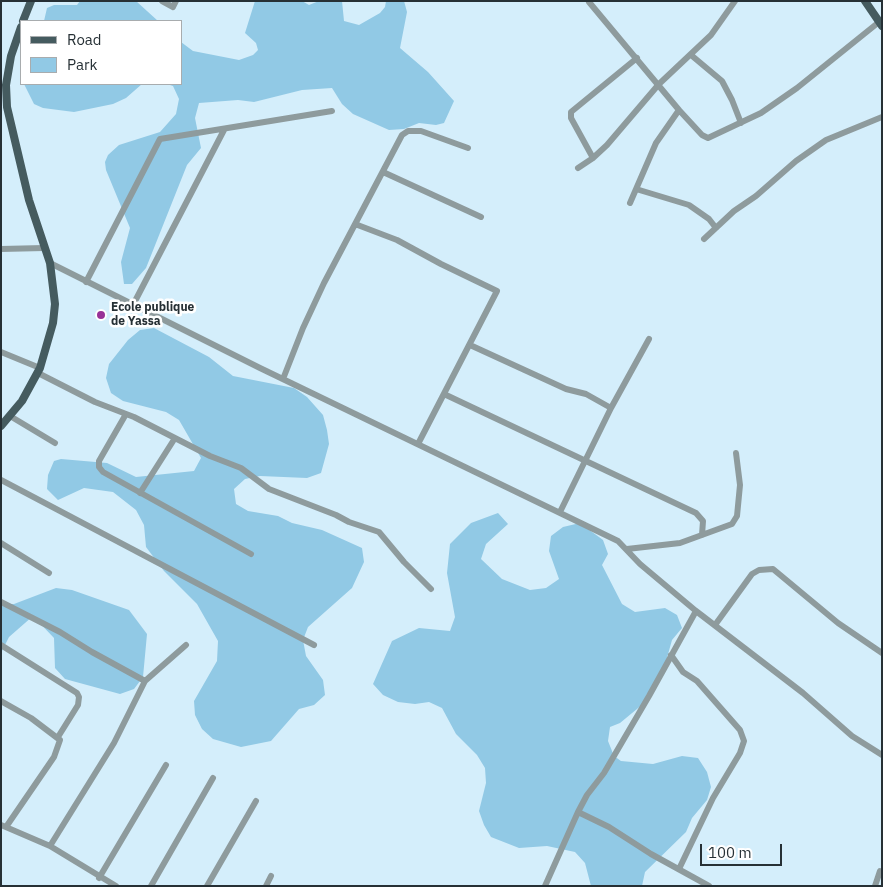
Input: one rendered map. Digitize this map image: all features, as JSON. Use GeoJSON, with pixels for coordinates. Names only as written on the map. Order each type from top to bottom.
{"type":"FeatureCollection","features":[{"type":"Feature","properties":{"kind":"main road"},"geometry":{"type":"LineString","coordinates":[[23,20],[32,1]]}},
{"type":"Feature","properties":{"kind":"main road"},"geometry":{"type":"LineString","coordinates":[[865,1],[880,24]]}},
{"type":"Feature","properties":{"kind":"main road"},"geometry":{"type":"LineString","coordinates":[[1,426],[10,416],[39,371],[53,324],[55,304],[50,264],[28,200],[10,128],[4,84],[20,30]]}},
{"type":"Feature","properties":{"kind":"street"},"geometry":{"type":"LineString","coordinates":[[162,1],[173,7],[176,1]]}},
{"type":"Feature","properties":{"kind":"street"},"geometry":{"type":"LineString","coordinates":[[578,168],[593,158],[659,84],[711,35],[735,1]]}},
{"type":"Feature","properties":{"kind":"street"},"geometry":{"type":"LineString","coordinates":[[589,2],[679,110],[702,135],[708,138],[761,113],[797,88],[880,24]]}},
{"type":"Feature","properties":{"kind":"street"},"geometry":{"type":"LineString","coordinates":[[691,55],[722,81],[730,94],[741,123]]}},
{"type":"Feature","properties":{"kind":"street"},"geometry":{"type":"LineString","coordinates":[[593,158],[571,118],[571,112],[637,58]]}},
{"type":"Feature","properties":{"kind":"street"},"geometry":{"type":"LineString","coordinates":[[630,203],[656,144],[679,110]]}},
{"type":"Feature","properties":{"kind":"street"},"geometry":{"type":"LineString","coordinates":[[86,282],[159,140],[332,112]]}},
{"type":"Feature","properties":{"kind":"street"},"geometry":{"type":"LineString","coordinates":[[704,239],[734,211],[756,196],[796,162],[826,140],[882,117]]}},
{"type":"Feature","properties":{"kind":"street"},"geometry":{"type":"LineString","coordinates":[[133,305],[224,130]]}},
{"type":"Feature","properties":{"kind":"street"},"geometry":{"type":"LineString","coordinates":[[283,379],[303,328],[398,139],[408,131],[421,131],[468,148]]}},
{"type":"Feature","properties":{"kind":"street"},"geometry":{"type":"LineString","coordinates":[[383,172],[481,217]]}},
{"type":"Feature","properties":{"kind":"street"},"geometry":{"type":"LineString","coordinates":[[636,189],[690,205],[709,219],[716,228]]}},
{"type":"Feature","properties":{"kind":"street"},"geometry":{"type":"LineString","coordinates":[[356,224],[388,236],[441,264],[497,289],[497,293],[418,444]]}},
{"type":"Feature","properties":{"kind":"street"},"geometry":{"type":"LineString","coordinates":[[1,248],[44,248]]}},
{"type":"Feature","properties":{"kind":"street"},"geometry":{"type":"LineString","coordinates":[[50,264],[618,541],[640,564],[696,611],[810,698],[852,736],[882,755]]}},
{"type":"Feature","properties":{"kind":"street"},"geometry":{"type":"LineString","coordinates":[[560,512],[611,408],[649,339]]}},
{"type":"Feature","properties":{"kind":"street"},"geometry":{"type":"LineString","coordinates":[[470,345],[566,390],[586,394],[611,408]]}},
{"type":"Feature","properties":{"kind":"street"},"geometry":{"type":"LineString","coordinates":[[1,352],[95,402],[126,414],[210,456],[241,468],[269,489],[330,512],[349,522],[379,532],[430,589]]}},
{"type":"Feature","properties":{"kind":"street"},"geometry":{"type":"LineString","coordinates":[[444,394],[696,514],[703,521],[702,535]]}},
{"type":"Feature","properties":{"kind":"street"},"geometry":{"type":"LineString","coordinates":[[126,414],[98,464],[103,472],[251,554]]}},
{"type":"Feature","properties":{"kind":"street"},"geometry":{"type":"LineString","coordinates":[[10,416],[55,443]]}},
{"type":"Feature","properties":{"kind":"street"},"geometry":{"type":"LineString","coordinates":[[140,493],[175,438]]}},
{"type":"Feature","properties":{"kind":"street"},"geometry":{"type":"LineString","coordinates":[[627,549],[680,543],[728,526],[735,520],[740,485],[736,453]]}},
{"type":"Feature","properties":{"kind":"street"},"geometry":{"type":"LineString","coordinates":[[1,480],[314,645]]}},
{"type":"Feature","properties":{"kind":"street"},"geometry":{"type":"LineString","coordinates":[[1,543],[48,574]]}},
{"type":"Feature","properties":{"kind":"street"},"geometry":{"type":"LineString","coordinates":[[715,625],[752,574],[759,570],[773,569],[838,623],[882,654]]}},
{"type":"Feature","properties":{"kind":"street"},"geometry":{"type":"LineString","coordinates":[[1,602],[60,632],[145,682]]}},
{"type":"Feature","properties":{"kind":"street"},"geometry":{"type":"LineString","coordinates":[[545,886],[587,795],[604,773],[696,611]]}},
{"type":"Feature","properties":{"kind":"street"},"geometry":{"type":"LineString","coordinates":[[1,645],[77,693],[79,697],[78,705],[58,736]]}},
{"type":"Feature","properties":{"kind":"street"},"geometry":{"type":"LineString","coordinates":[[50,846],[114,743],[145,682],[186,645]]}},
{"type":"Feature","properties":{"kind":"street"},"geometry":{"type":"LineString","coordinates":[[671,655],[683,672],[697,681],[740,730],[744,741],[740,753],[713,798],[678,869]]}},
{"type":"Feature","properties":{"kind":"street"},"geometry":{"type":"LineString","coordinates":[[1,701],[58,736],[60,744],[54,757],[4,826],[50,846],[99,878],[116,886]]}},
{"type":"Feature","properties":{"kind":"street"},"geometry":{"type":"LineString","coordinates":[[99,878],[166,765]]}},
{"type":"Feature","properties":{"kind":"street"},"geometry":{"type":"LineString","coordinates":[[151,886],[213,778]]}},
{"type":"Feature","properties":{"kind":"street"},"geometry":{"type":"LineString","coordinates":[[207,886],[256,801]]}},
{"type":"Feature","properties":{"kind":"street"},"geometry":{"type":"LineString","coordinates":[[578,812],[609,827],[709,886]]}},
{"type":"Feature","properties":{"kind":"street"},"geometry":{"type":"LineString","coordinates":[[875,886],[880,871]]}},
{"type":"Feature","properties":{"kind":"street"},"geometry":{"type":"LineString","coordinates":[[266,886],[271,876]]}},
{"type":"Feature","properties":{"kind":"green space"},"geometry":{"type":"Polygon","coordinates":[[[80,1],[136,1],[157,20],[44,20],[47,8],[54,5],[77,5],[80,1]]]}},
{"type":"Feature","properties":{"kind":"green space"},"geometry":{"type":"Polygon","coordinates":[[[255,1],[302,1],[309,5],[319,1],[342,1],[344,21],[359,25],[380,13],[385,7],[386,1],[404,1],[407,12],[400,48],[428,72],[454,101],[444,123],[436,125],[419,123],[404,129],[389,130],[353,114],[342,104],[332,88],[302,90],[254,102],[238,100],[199,103],[195,118],[201,148],[187,165],[146,268],[132,284],[124,284],[121,262],[130,228],[106,170],[105,162],[108,155],[119,145],[160,132],[176,114],[179,99],[173,86],[170,85],[182,85],[182,43],[193,51],[239,60],[253,55],[258,50],[256,43],[245,33],[255,1]]]}},
{"type":"Feature","properties":{"kind":"green space"},"geometry":{"type":"Polygon","coordinates":[[[24,85],[141,85],[126,98],[113,104],[74,112],[43,108],[34,104],[24,85]]]}},
{"type":"Feature","properties":{"kind":"green space"},"geometry":{"type":"Polygon","coordinates":[[[154,328],[209,357],[233,376],[294,388],[307,397],[323,415],[327,430],[329,444],[321,473],[307,478],[260,476],[245,479],[234,489],[236,504],[248,511],[278,516],[292,523],[322,530],[362,548],[364,562],[352,588],[308,627],[303,640],[306,656],[323,680],[325,695],[314,705],[299,709],[271,741],[241,747],[213,739],[202,729],[195,715],[194,701],[217,661],[218,641],[197,604],[164,571],[146,547],[144,525],[136,510],[113,492],[84,488],[58,500],[47,489],[48,475],[54,461],[61,459],[107,463],[136,477],[194,471],[201,458],[179,420],[166,412],[123,401],[111,393],[106,378],[109,364],[128,340],[140,330],[154,328]]]}},
{"type":"Feature","properties":{"kind":"green space"},"geometry":{"type":"Polygon","coordinates":[[[498,513],[508,524],[486,544],[481,559],[502,579],[530,590],[546,588],[559,579],[549,551],[551,536],[563,527],[580,523],[603,540],[608,554],[602,565],[622,604],[635,612],[665,608],[677,615],[682,628],[672,640],[665,665],[643,704],[620,723],[610,727],[608,741],[614,756],[621,761],[653,764],[682,756],[698,758],[707,772],[711,787],[707,800],[692,818],[686,832],[645,872],[642,886],[591,886],[585,863],[575,852],[547,846],[519,848],[491,837],[479,811],[486,783],[485,768],[477,755],[456,734],[442,708],[429,702],[415,704],[398,702],[383,695],[373,684],[392,641],[419,628],[450,631],[455,617],[447,573],[450,544],[471,523],[498,513]]]}},
{"type":"Feature","properties":{"kind":"green space"},"geometry":{"type":"Polygon","coordinates":[[[56,588],[72,590],[129,610],[147,634],[143,677],[134,689],[120,694],[65,679],[55,668],[54,638],[33,616],[9,637],[1,653],[1,604],[14,604],[56,588]]]}},
{"type":"Feature","properties":{"kind":"place","name":"Ecole publique de Yassa"},"geometry":{"type":"Point","coordinates":[101,315]}}]}
